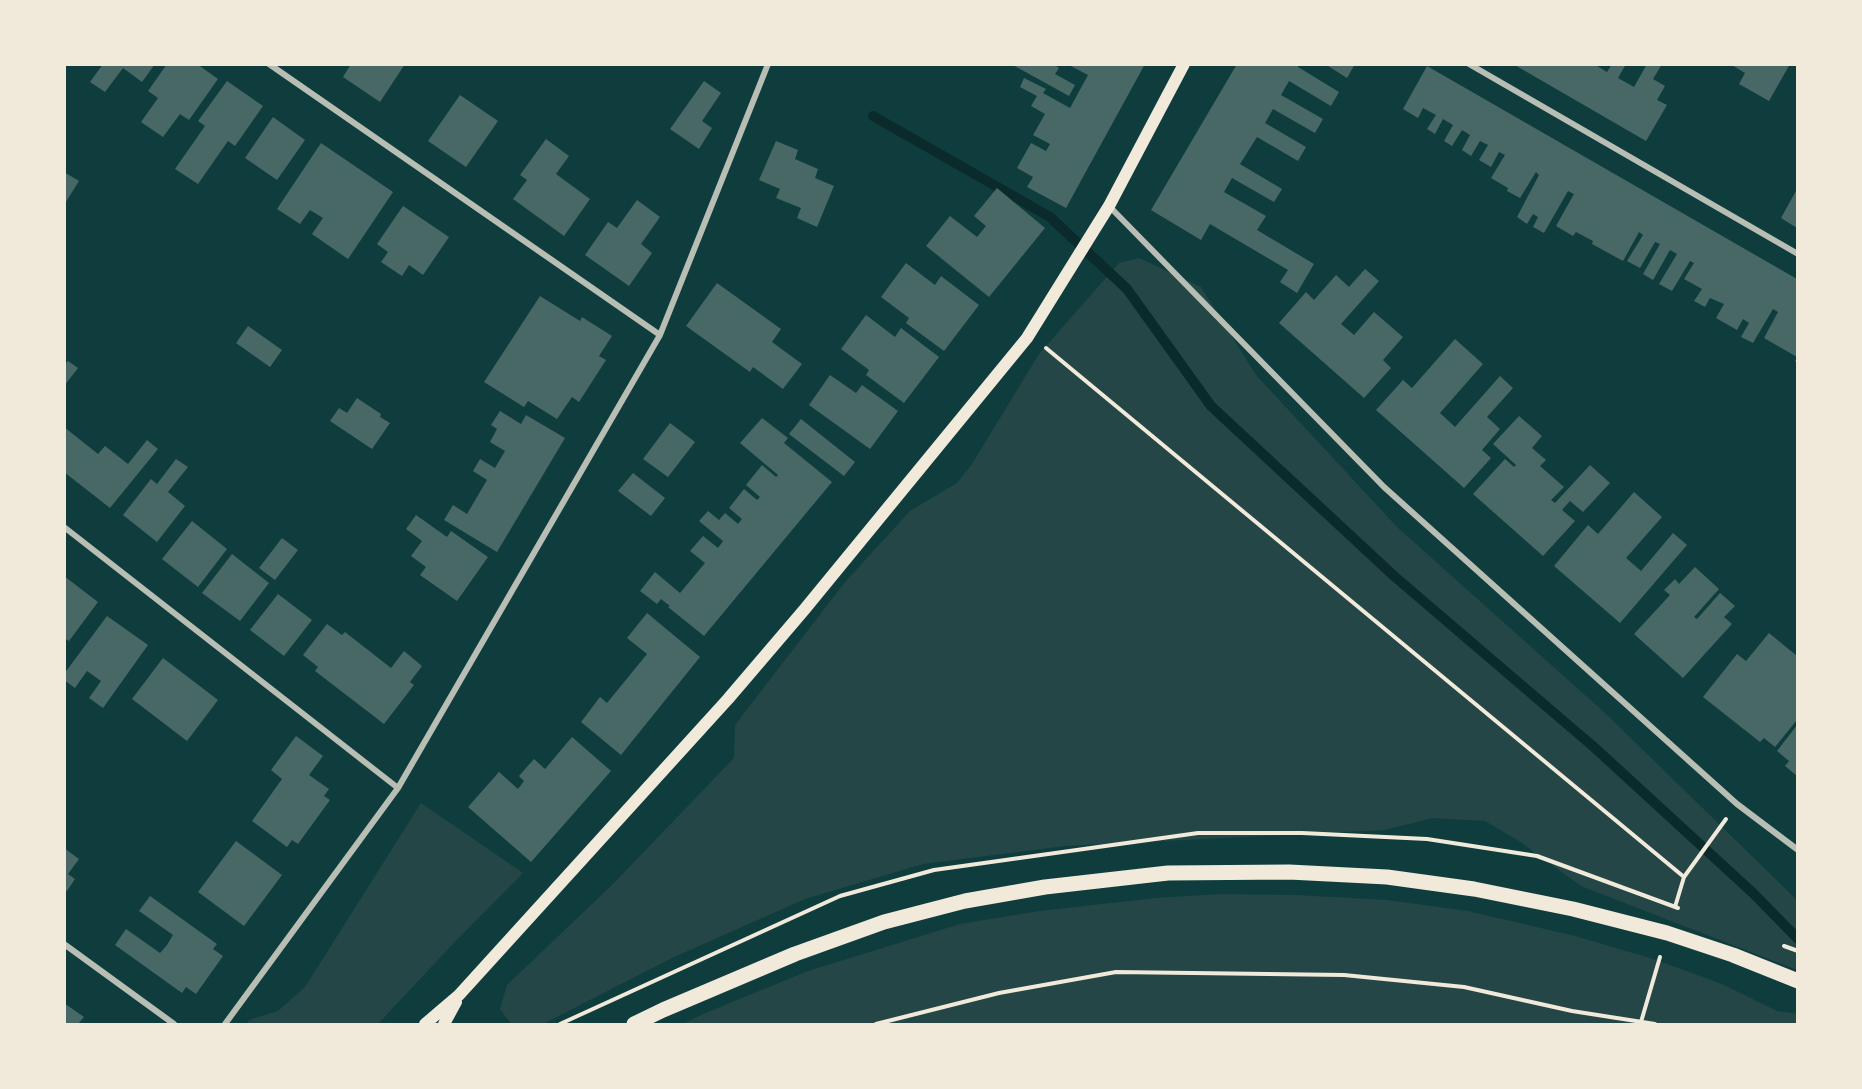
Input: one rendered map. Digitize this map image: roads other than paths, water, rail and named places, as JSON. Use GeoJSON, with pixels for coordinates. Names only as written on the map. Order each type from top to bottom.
{"type":"FeatureCollection","features":[{"type":"Feature","properties":{"kind":"main road"},"geometry":{"type":"LineString","coordinates":[[425,1024],[459,995],[728,699],[804,610],[1030,334],[1109,206],[1184,64]]}},
{"type":"Feature","properties":{"kind":"main road"},"geometry":{"type":"LineString","coordinates":[[634,1024],[795,954],[884,922],[965,901],[1034,889],[1168,873],[1289,872],[1387,877],[1474,889],[1573,909],[1667,933],[1734,955],[1797,981]]}},
{"type":"Feature","properties":{"kind":"main road"},"geometry":{"type":"LineString","coordinates":[[444,1024],[459,995]]}},
{"type":"Feature","properties":{"kind":"street"},"geometry":{"type":"LineString","coordinates":[[269,64],[660,335]]}},
{"type":"Feature","properties":{"kind":"street"},"geometry":{"type":"LineString","coordinates":[[225,1024],[398,788],[660,335],[768,64]]}},
{"type":"Feature","properties":{"kind":"street"},"geometry":{"type":"LineString","coordinates":[[1469,64],[1797,254]]}},
{"type":"Feature","properties":{"kind":"street"},"geometry":{"type":"LineString","coordinates":[[1109,206],[1384,487],[1737,804],[1797,850]]}},
{"type":"Feature","properties":{"kind":"street"},"geometry":{"type":"LineString","coordinates":[[64,527],[398,788]]}},
{"type":"Feature","properties":{"kind":"street"},"geometry":{"type":"LineString","coordinates":[[64,944],[174,1024]]}},
{"type":"Feature","properties":{"kind":"waterway"},"geometry":{"type":"LineString","coordinates":[[873,116],[1050,217],[1127,289],[1211,406],[1394,576],[1595,748],[1754,894],[1798,939]]}}]}
